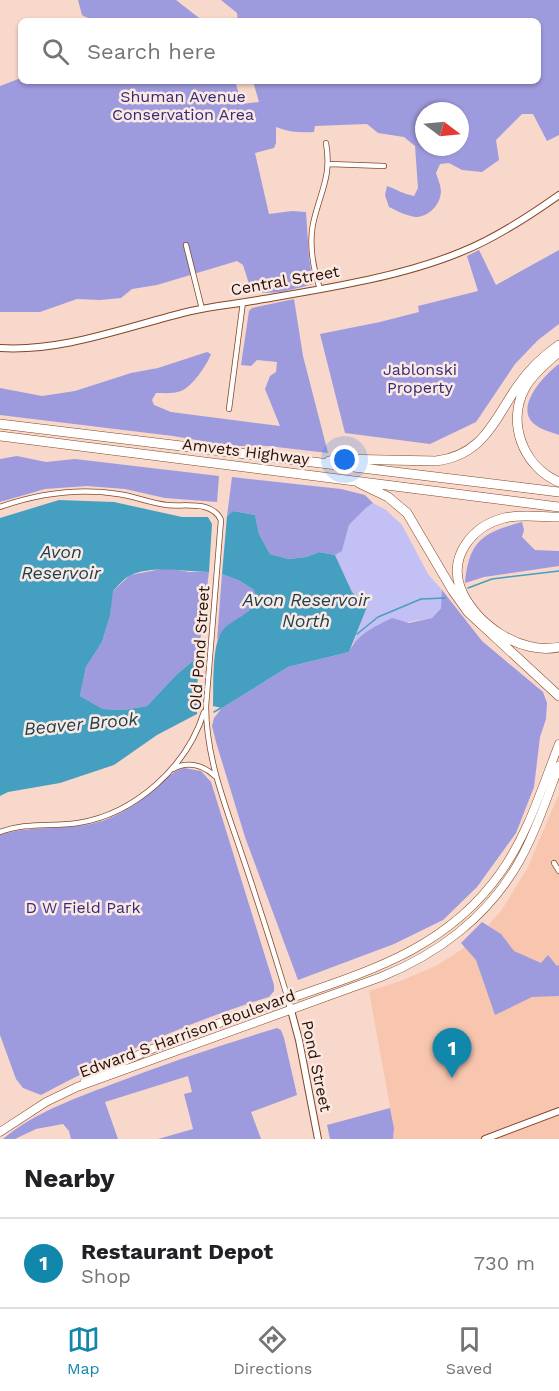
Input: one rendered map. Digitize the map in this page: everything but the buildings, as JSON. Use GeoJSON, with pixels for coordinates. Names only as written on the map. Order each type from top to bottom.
{"type":"FeatureCollection","features":[{"type":"Feature","properties":{"kind":"highway"},"geometry":{"type":"LineString","coordinates":[[317,463],[337,459],[435,461],[449,459],[469,451],[482,439],[531,369],[559,345]]}},
{"type":"Feature","properties":{"kind":"highway"},"geometry":{"type":"LineString","coordinates":[[559,352],[530,381],[520,401],[517,418],[519,434],[530,458],[537,467],[559,482]]}},
{"type":"Feature","properties":{"kind":"highway","name":"Amvets Highway"},"geometry":{"type":"LineString","coordinates":[[0,424],[559,492]]}},
{"type":"Feature","properties":{"kind":"highway","name":"Amvets Highway"},"geometry":{"type":"LineString","coordinates":[[0,435],[559,507]]}},
{"type":"Feature","properties":{"kind":"highway"},"geometry":{"type":"LineString","coordinates":[[354,480],[388,497],[401,507],[416,527],[453,591],[468,612],[559,696]]}},
{"type":"Feature","properties":{"kind":"highway"},"geometry":{"type":"LineString","coordinates":[[559,517],[510,517],[488,524],[467,540],[461,552],[457,572],[460,587],[467,600],[483,619],[501,634],[516,643],[532,648],[559,647]]}},
{"type":"Feature","properties":{"kind":"main road","name":"Edward S Harrison Boulevard"},"geometry":{"type":"LineString","coordinates":[[77,1087],[86,1080],[165,1044],[390,962],[443,932],[474,904],[501,873],[517,847],[559,744]]}},
{"type":"Feature","properties":{"kind":"main road","name":"Edward S Harrison Boulevard"},"geometry":{"type":"LineString","coordinates":[[77,1087],[399,970],[435,950],[468,924],[496,895],[519,861],[533,833],[559,767]]}},
{"type":"Feature","properties":{"kind":"main road"},"geometry":{"type":"LineString","coordinates":[[0,1132],[46,1102],[77,1087]]}},
{"type":"Feature","properties":{"kind":"street"},"geometry":{"type":"LineString","coordinates":[[320,289],[311,242],[329,164],[326,142]]}},
{"type":"Feature","properties":{"kind":"street"},"geometry":{"type":"LineString","coordinates":[[329,164],[384,166]]}},
{"type":"Feature","properties":{"kind":"street","name":"Central Street"},"geometry":{"type":"LineString","coordinates":[[0,348],[55,345],[202,309],[320,289],[416,267],[459,253],[496,236],[559,195]]}},
{"type":"Feature","properties":{"kind":"street"},"geometry":{"type":"LineString","coordinates":[[186,245],[202,309]]}},
{"type":"Feature","properties":{"kind":"street"},"geometry":{"type":"LineString","coordinates":[[230,410],[243,302]]}},
{"type":"Feature","properties":{"kind":"street","name":"Old Pond Street"},"geometry":{"type":"LineString","coordinates":[[0,507],[59,493],[103,492],[167,505],[207,507],[218,513],[221,520],[206,706],[210,752],[216,778],[288,999]]}},
{"type":"Feature","properties":{"kind":"street"},"geometry":{"type":"LineString","coordinates":[[0,832],[24,825],[77,823],[105,816],[142,795],[172,770],[197,731],[206,706]]}},
{"type":"Feature","properties":{"kind":"street"},"geometry":{"type":"LineString","coordinates":[[172,770],[186,765],[198,766],[210,771],[216,778]]}},
{"type":"Feature","properties":{"kind":"street"},"geometry":{"type":"LineString","coordinates":[[554,862],[559,871]]}},
{"type":"Feature","properties":{"kind":"street","name":"Pond Street"},"geometry":{"type":"LineString","coordinates":[[288,999],[318,1139]]}},
{"type":"Feature","properties":{"kind":"street"},"geometry":{"type":"LineString","coordinates":[[485,1139],[559,1111]]}},
{"type":"Feature","properties":{"kind":"shaded area"},"geometry":{"type":"Polygon","coordinates":[[[373,503],[386,510],[402,525],[428,574],[442,590],[443,605],[432,618],[372,628],[353,644],[367,607],[352,592],[335,555],[342,551],[349,525],[373,503]]]}},
{"type":"Feature","properties":{"kind":"shaded area"},"geometry":{"type":"Polygon","coordinates":[[[559,794],[559,1139],[393,1139],[394,1128],[369,991],[436,966],[461,950],[484,930],[501,911],[527,869],[559,794]]]}},
{"type":"Feature","properties":{"kind":"green space"},"geometry":{"type":"Polygon","coordinates":[[[78,0],[176,0],[199,18],[89,18],[82,15],[78,0]]]}},
{"type":"Feature","properties":{"kind":"green space","name":"Shuman Avenue Conservation Area"},"geometry":{"type":"Polygon","coordinates":[[[221,0],[559,0],[559,135],[547,141],[533,114],[522,114],[496,140],[499,160],[482,172],[462,170],[449,163],[440,164],[436,173],[441,191],[439,201],[428,213],[416,217],[389,207],[385,195],[387,186],[414,196],[418,188],[416,156],[469,156],[469,102],[415,102],[415,146],[404,137],[378,133],[367,124],[315,126],[314,132],[290,131],[276,127],[274,148],[255,153],[269,214],[306,212],[313,284],[266,293],[251,290],[243,265],[237,261],[157,285],[132,289],[121,298],[77,299],[40,312],[0,312],[0,86],[18,79],[18,84],[236,84],[242,104],[259,102],[254,84],[541,84],[541,18],[238,18],[237,13],[221,0]]]}},
{"type":"Feature","properties":{"kind":"green space","name":"Jablonski Property"},"geometry":{"type":"Polygon","coordinates":[[[479,250],[496,285],[559,250],[559,324],[538,340],[515,364],[476,422],[430,444],[345,433],[320,334],[419,312],[418,306],[478,291],[467,256],[479,250]]]}},
{"type":"Feature","properties":{"kind":"green space"},"geometry":{"type":"Polygon","coordinates":[[[294,299],[303,356],[328,453],[268,446],[232,446],[173,436],[0,415],[0,388],[42,396],[75,391],[207,352],[211,354],[209,359],[190,385],[178,392],[156,393],[152,400],[154,405],[171,412],[280,426],[265,389],[270,376],[276,372],[277,362],[257,360],[251,366],[241,365],[249,311],[252,308],[294,299]]]}},
{"type":"Feature","properties":{"kind":"green space"},"geometry":{"type":"Polygon","coordinates":[[[559,364],[559,435],[533,423],[528,416],[528,408],[534,391],[546,375],[559,364]]]}},
{"type":"Feature","properties":{"kind":"green space"},"geometry":{"type":"Polygon","coordinates":[[[17,456],[46,462],[75,459],[219,476],[217,502],[165,498],[125,489],[87,486],[45,489],[0,502],[0,459],[17,456]]]}},
{"type":"Feature","properties":{"kind":"green space"},"geometry":{"type":"Polygon","coordinates":[[[232,477],[341,489],[365,495],[373,503],[349,525],[342,551],[335,555],[319,552],[306,557],[289,559],[270,554],[259,534],[255,515],[233,511],[227,516],[232,477]]]}},
{"type":"Feature","properties":{"kind":"green space"},"geometry":{"type":"Polygon","coordinates":[[[522,522],[524,530],[522,537],[535,550],[559,551],[559,566],[484,577],[465,583],[470,557],[480,540],[497,530],[522,522]]]}},
{"type":"Feature","properties":{"kind":"green space"},"geometry":{"type":"Polygon","coordinates":[[[167,568],[189,572],[209,572],[198,657],[177,674],[147,706],[123,710],[103,709],[80,696],[86,667],[102,642],[110,616],[112,592],[130,575],[167,568]]]}},
{"type":"Feature","properties":{"kind":"green space"},"geometry":{"type":"Polygon","coordinates":[[[222,574],[254,590],[256,603],[217,640],[222,574]]]}},
{"type":"Feature","properties":{"kind":"green space"},"geometry":{"type":"Polygon","coordinates":[[[442,590],[482,641],[543,692],[547,703],[546,719],[540,737],[534,787],[516,833],[477,887],[443,920],[394,944],[298,980],[245,837],[216,742],[212,726],[214,718],[222,708],[288,667],[349,652],[362,635],[392,618],[409,623],[432,618],[441,608],[442,590]]]}},
{"type":"Feature","properties":{"kind":"green space","name":"D W Field Park"},"geometry":{"type":"Polygon","coordinates":[[[184,768],[201,771],[211,782],[274,991],[269,997],[153,1040],[41,1095],[23,1088],[16,1079],[0,1035],[0,835],[102,821],[133,806],[170,775],[184,768]]]}},
{"type":"Feature","properties":{"kind":"green space"},"geometry":{"type":"Polygon","coordinates":[[[482,922],[501,934],[514,951],[541,963],[548,955],[557,966],[559,965],[559,996],[532,997],[495,1015],[476,960],[461,943],[482,922]]]}},
{"type":"Feature","properties":{"kind":"green space"},"geometry":{"type":"Polygon","coordinates":[[[277,1028],[281,1030],[284,1038],[297,1095],[251,1112],[261,1139],[158,1139],[193,1129],[184,1094],[192,1092],[188,1076],[105,1102],[118,1139],[71,1139],[69,1131],[63,1124],[36,1129],[15,1139],[3,1139],[41,1114],[82,1096],[172,1062],[277,1028]]]}},
{"type":"Feature","properties":{"kind":"green space"},"geometry":{"type":"Polygon","coordinates":[[[390,1108],[394,1128],[393,1139],[330,1139],[327,1125],[390,1108]]]}},
{"type":"Feature","properties":{"kind":"water","name":"Avon Reservoir"},"geometry":{"type":"Polygon","coordinates":[[[59,500],[114,502],[182,517],[208,517],[212,524],[209,572],[150,570],[131,575],[113,591],[110,616],[102,642],[86,667],[80,696],[103,709],[123,710],[147,706],[177,674],[198,657],[197,714],[157,735],[114,765],[60,783],[8,792],[0,796],[0,518],[59,500]]]}},
{"type":"Feature","properties":{"kind":"water","name":"Avon Reservoir North"},"geometry":{"type":"Polygon","coordinates":[[[233,511],[255,515],[259,534],[270,554],[289,559],[306,557],[319,552],[335,555],[352,592],[367,607],[349,652],[288,667],[222,708],[213,706],[213,677],[219,637],[226,627],[248,612],[256,603],[254,590],[222,574],[227,516],[233,511]]]}},
{"type":"Feature","properties":{"kind":"waterway","name":"Beaver Brook"},"geometry":{"type":"LineString","coordinates":[[468,588],[492,579],[559,571]]}},
{"type":"Feature","properties":{"kind":"waterway","name":"Beaver Brook"},"geometry":{"type":"LineString","coordinates":[[357,634],[378,617],[421,599],[445,598]]}},
{"type":"Feature","properties":{"kind":"waterway","name":"Beaver Brook"},"geometry":{"type":"LineString","coordinates":[[214,712],[221,708]]}},
{"type":"Feature","properties":{"kind":"place","name":"Restaurant Depot"},"geometry":{"type":"Point","coordinates":[452,1078]}}]}
